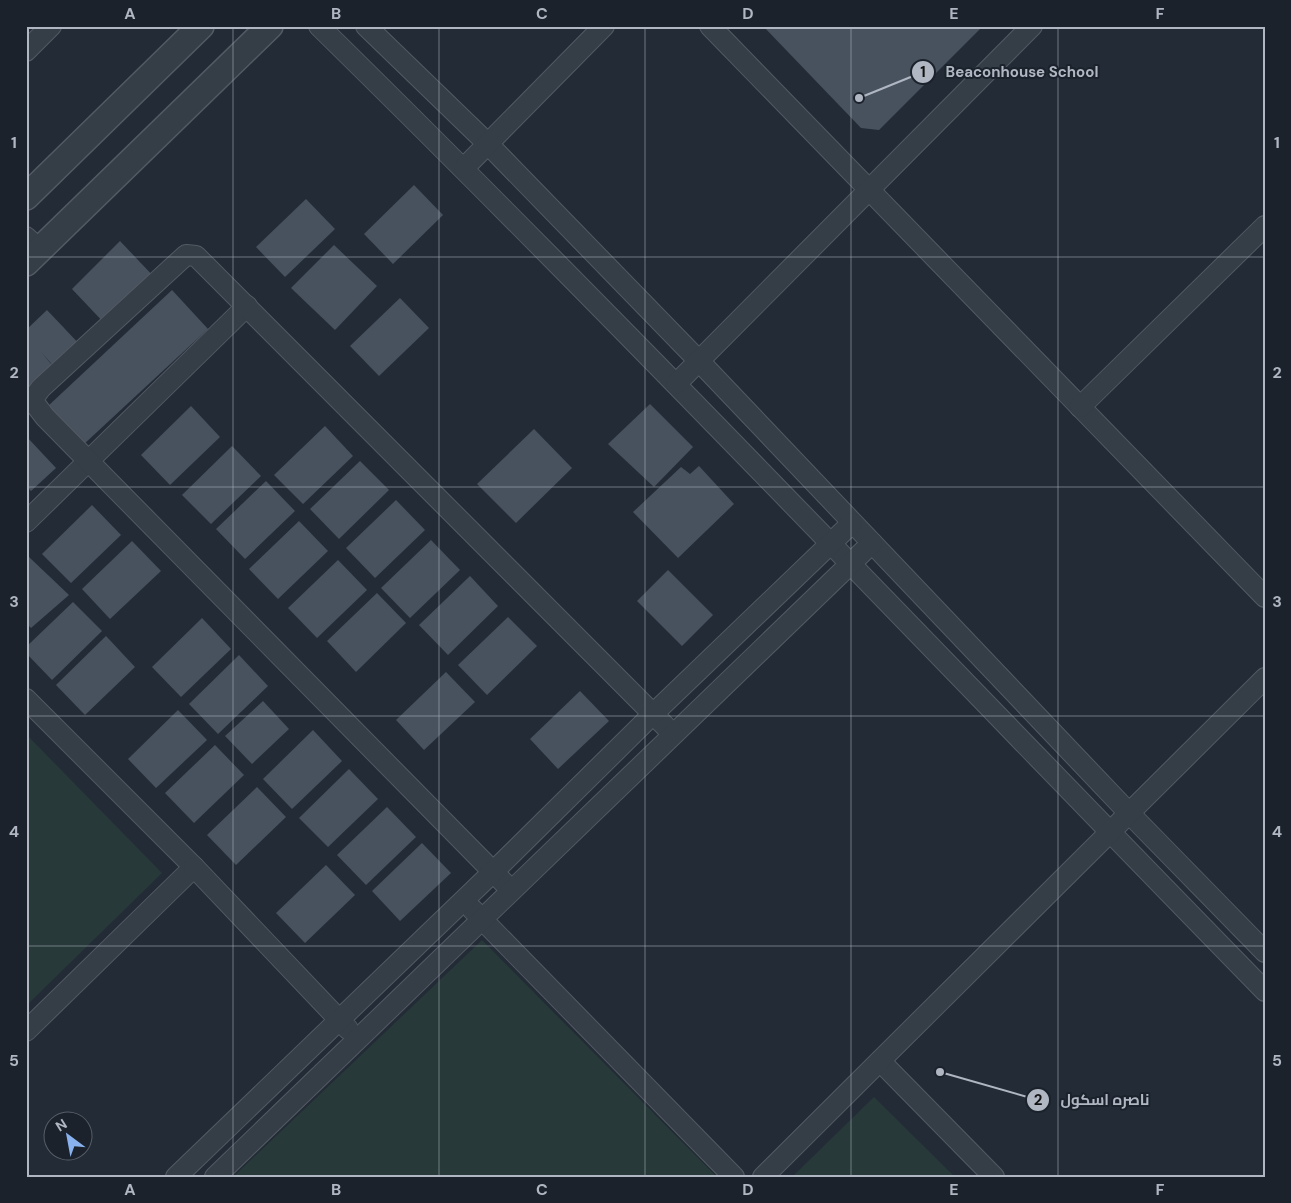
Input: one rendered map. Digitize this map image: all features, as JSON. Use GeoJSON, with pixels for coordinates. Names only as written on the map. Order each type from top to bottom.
{"type":"FeatureCollection","features":[{"type":"Feature","properties":{"kind":"street"},"geometry":{"type":"LineString","coordinates":[[26,197],[201,26]]}},
{"type":"Feature","properties":{"kind":"street"},"geometry":{"type":"LineString","coordinates":[[31,250],[270,26]]}},
{"type":"Feature","properties":{"kind":"street"},"geometry":{"type":"LineString","coordinates":[[319,26],[464,168],[676,384],[1265,991]]}},
{"type":"Feature","properties":{"kind":"street"},"geometry":{"type":"LineString","coordinates":[[366,26],[488,144],[699,361],[1129,813],[1265,952]]}},
{"type":"Feature","properties":{"kind":"street"},"geometry":{"type":"LineString","coordinates":[[464,168],[604,26]]}},
{"type":"Feature","properties":{"kind":"street"},"geometry":{"type":"LineString","coordinates":[[710,26],[868,191],[1265,597]]}},
{"type":"Feature","properties":{"kind":"street"},"geometry":{"type":"LineString","coordinates":[[676,384],[1032,26]]}},
{"type":"Feature","properties":{"kind":"street"},"geometry":{"type":"LineString","coordinates":[[26,50],[45,28]]}},
{"type":"Feature","properties":{"kind":"street"},"geometry":{"type":"LineString","coordinates":[[1080,407],[1265,226]]}},
{"type":"Feature","properties":{"kind":"street"},"geometry":{"type":"LineString","coordinates":[[511,890],[36,407],[32,400],[41,388],[186,255],[196,256],[673,734]]}},
{"type":"Feature","properties":{"kind":"street"},"geometry":{"type":"LineString","coordinates":[[26,522],[247,306]]}},
{"type":"Feature","properties":{"kind":"street"},"geometry":{"type":"LineString","coordinates":[[176,1177],[852,523]]}},
{"type":"Feature","properties":{"kind":"street"},"geometry":{"type":"LineString","coordinates":[[193,1160],[213,1177],[872,544]]}},
{"type":"Feature","properties":{"kind":"street"},"geometry":{"type":"LineString","coordinates":[[762,1177],[1265,678]]}},
{"type":"Feature","properties":{"kind":"street"},"geometry":{"type":"LineString","coordinates":[[26,699],[194,867],[358,1038]]}},
{"type":"Feature","properties":{"kind":"street"},"geometry":{"type":"LineString","coordinates":[[26,1031],[194,867]]}},
{"type":"Feature","properties":{"kind":"street"},"geometry":{"type":"LineString","coordinates":[[463,900],[734,1177]]}},
{"type":"Feature","properties":{"kind":"street"},"geometry":{"type":"LineString","coordinates":[[880,1061],[994,1177]]}},
{"type":"Feature","properties":{"kind":"shaded area"},"geometry":{"type":"Polygon","coordinates":[[[26,734],[162,873],[26,1006],[26,734]]]}},
{"type":"Feature","properties":{"kind":"shaded area"},"geometry":{"type":"Polygon","coordinates":[[[482,940],[717,1177],[234,1177],[234,1176],[482,940]]]}},
{"type":"Feature","properties":{"kind":"shaded area"},"geometry":{"type":"Polygon","coordinates":[[[874,1097],[955,1177],[792,1177],[874,1097]]]}},
{"type":"Feature","properties":{"kind":"building"},"geometry":{"type":"Polygon","coordinates":[[[763,26],[983,26],[879,130],[861,128],[763,26]]]}},
{"type":"Feature","properties":{"kind":"building"},"geometry":{"type":"Polygon","coordinates":[[[414,185],[443,215],[393,264],[364,234],[414,185]]]}},
{"type":"Feature","properties":{"kind":"building"},"geometry":{"type":"Polygon","coordinates":[[[306,199],[335,229],[285,277],[256,247],[306,199]]]}},
{"type":"Feature","properties":{"kind":"building"},"geometry":{"type":"Polygon","coordinates":[[[120,241],[156,279],[107,326],[72,289],[120,241]]]}},
{"type":"Feature","properties":{"kind":"building"},"geometry":{"type":"Polygon","coordinates":[[[334,245],[377,286],[335,330],[291,288],[334,245]]]}},
{"type":"Feature","properties":{"kind":"building"},"geometry":{"type":"Polygon","coordinates":[[[172,290],[208,329],[83,445],[47,407],[172,290]]]}},
{"type":"Feature","properties":{"kind":"building"},"geometry":{"type":"Polygon","coordinates":[[[400,298],[429,328],[379,376],[350,346],[400,298]]]}},
{"type":"Feature","properties":{"kind":"building"},"geometry":{"type":"Polygon","coordinates":[[[47,310],[83,348],[58,371],[41,352],[57,371],[26,399],[26,330],[47,310]]]}},
{"type":"Feature","properties":{"kind":"building"},"geometry":{"type":"Polygon","coordinates":[[[650,404],[693,447],[654,487],[608,444],[650,404]]]}},
{"type":"Feature","properties":{"kind":"building"},"geometry":{"type":"Polygon","coordinates":[[[191,406],[220,437],[170,485],[141,455],[191,406]]]}},
{"type":"Feature","properties":{"kind":"building"},"geometry":{"type":"Polygon","coordinates":[[[325,426],[353,456],[303,504],[274,475],[325,426]]]}},
{"type":"Feature","properties":{"kind":"building"},"geometry":{"type":"Polygon","coordinates":[[[534,429],[572,468],[516,523],[477,484],[534,429]]]}},
{"type":"Feature","properties":{"kind":"building"},"geometry":{"type":"Polygon","coordinates":[[[26,436],[56,468],[31,491],[26,486],[26,436]]]}},
{"type":"Feature","properties":{"kind":"building"},"geometry":{"type":"Polygon","coordinates":[[[232,446],[261,476],[211,524],[182,495],[232,446]]]}},
{"type":"Feature","properties":{"kind":"building"},"geometry":{"type":"Polygon","coordinates":[[[360,461],[389,490],[339,539],[310,509],[360,461]]]}},
{"type":"Feature","properties":{"kind":"building"},"geometry":{"type":"Polygon","coordinates":[[[699,466],[734,504],[678,558],[633,512],[681,467],[690,474],[699,466]]]}},
{"type":"Feature","properties":{"kind":"building"},"geometry":{"type":"Polygon","coordinates":[[[266,481],[295,511],[245,559],[216,529],[266,481]]]}},
{"type":"Feature","properties":{"kind":"building"},"geometry":{"type":"Polygon","coordinates":[[[396,500],[425,530],[375,578],[346,548],[396,500]]]}},
{"type":"Feature","properties":{"kind":"building"},"geometry":{"type":"Polygon","coordinates":[[[92,505],[121,535],[71,583],[42,554],[92,505]]]}},
{"type":"Feature","properties":{"kind":"building"},"geometry":{"type":"Polygon","coordinates":[[[299,521],[328,551],[278,599],[249,569],[299,521]]]}},
{"type":"Feature","properties":{"kind":"building"},"geometry":{"type":"Polygon","coordinates":[[[431,540],[460,570],[410,618],[381,588],[431,540]]]}},
{"type":"Feature","properties":{"kind":"building"},"geometry":{"type":"Polygon","coordinates":[[[132,541],[161,571],[110,619],[82,589],[132,541]]]}},
{"type":"Feature","properties":{"kind":"building"},"geometry":{"type":"Polygon","coordinates":[[[29,557],[69,595],[31,628],[26,623],[26,560],[29,557]]]}},
{"type":"Feature","properties":{"kind":"building"},"geometry":{"type":"Polygon","coordinates":[[[338,560],[367,590],[317,638],[288,608],[338,560]]]}},
{"type":"Feature","properties":{"kind":"building"},"geometry":{"type":"Polygon","coordinates":[[[668,570],[713,615],[682,646],[637,601],[668,570]]]}},
{"type":"Feature","properties":{"kind":"building"},"geometry":{"type":"Polygon","coordinates":[[[470,576],[498,606],[448,655],[419,625],[470,576]]]}},
{"type":"Feature","properties":{"kind":"building"},"geometry":{"type":"Polygon","coordinates":[[[377,593],[406,623],[356,672],[327,641],[377,593]]]}},
{"type":"Feature","properties":{"kind":"building"},"geometry":{"type":"Polygon","coordinates":[[[73,602],[102,631],[52,680],[26,653],[26,647],[73,602]]]}},
{"type":"Feature","properties":{"kind":"building"},"geometry":{"type":"Polygon","coordinates":[[[508,617],[537,646],[487,695],[458,665],[508,617]]]}},
{"type":"Feature","properties":{"kind":"building"},"geometry":{"type":"Polygon","coordinates":[[[202,618],[231,649],[181,697],[152,667],[202,618]]]}},
{"type":"Feature","properties":{"kind":"building"},"geometry":{"type":"Polygon","coordinates":[[[106,636],[135,667],[85,715],[56,685],[106,636]]]}},
{"type":"Feature","properties":{"kind":"building"},"geometry":{"type":"Polygon","coordinates":[[[239,655],[268,686],[218,734],[189,704],[239,655]]]}},
{"type":"Feature","properties":{"kind":"building"},"geometry":{"type":"Polygon","coordinates":[[[446,672],[475,702],[424,750],[396,720],[446,672]]]}},
{"type":"Feature","properties":{"kind":"building"},"geometry":{"type":"Polygon","coordinates":[[[580,691],[609,721],[558,769],[530,739],[580,691]]]}},
{"type":"Feature","properties":{"kind":"building"},"geometry":{"type":"Polygon","coordinates":[[[263,701],[289,729],[252,764],[225,736],[263,701]]]}},
{"type":"Feature","properties":{"kind":"building"},"geometry":{"type":"Polygon","coordinates":[[[178,710],[207,740],[156,788],[128,759],[178,710]]]}},
{"type":"Feature","properties":{"kind":"building"},"geometry":{"type":"Polygon","coordinates":[[[313,730],[342,761],[292,809],[263,779],[313,730]]]}},
{"type":"Feature","properties":{"kind":"building"},"geometry":{"type":"Polygon","coordinates":[[[215,745],[244,775],[194,823],[165,793],[215,745]]]}},
{"type":"Feature","properties":{"kind":"building"},"geometry":{"type":"Polygon","coordinates":[[[349,769],[378,799],[328,847],[299,818],[349,769]]]}},
{"type":"Feature","properties":{"kind":"building"},"geometry":{"type":"Polygon","coordinates":[[[257,787],[286,817],[236,865],[207,835],[257,787]]]}},
{"type":"Feature","properties":{"kind":"building"},"geometry":{"type":"Polygon","coordinates":[[[387,807],[416,837],[366,885],[337,855],[387,807]]]}},
{"type":"Feature","properties":{"kind":"building"},"geometry":{"type":"Polygon","coordinates":[[[422,843],[451,873],[400,921],[372,891],[422,843]]]}},
{"type":"Feature","properties":{"kind":"building"},"geometry":{"type":"Polygon","coordinates":[[[326,865],[355,895],[305,943],[276,913],[326,865]]]}},
{"type":"Feature","properties":{"kind":"place","name":"Beaconhouse School"},"geometry":{"type":"Point","coordinates":[859,98]}},
{"type":"Feature","properties":{"kind":"place","name":"ناصرہ اسکول"},"geometry":{"type":"Point","coordinates":[940,1072]}}]}
